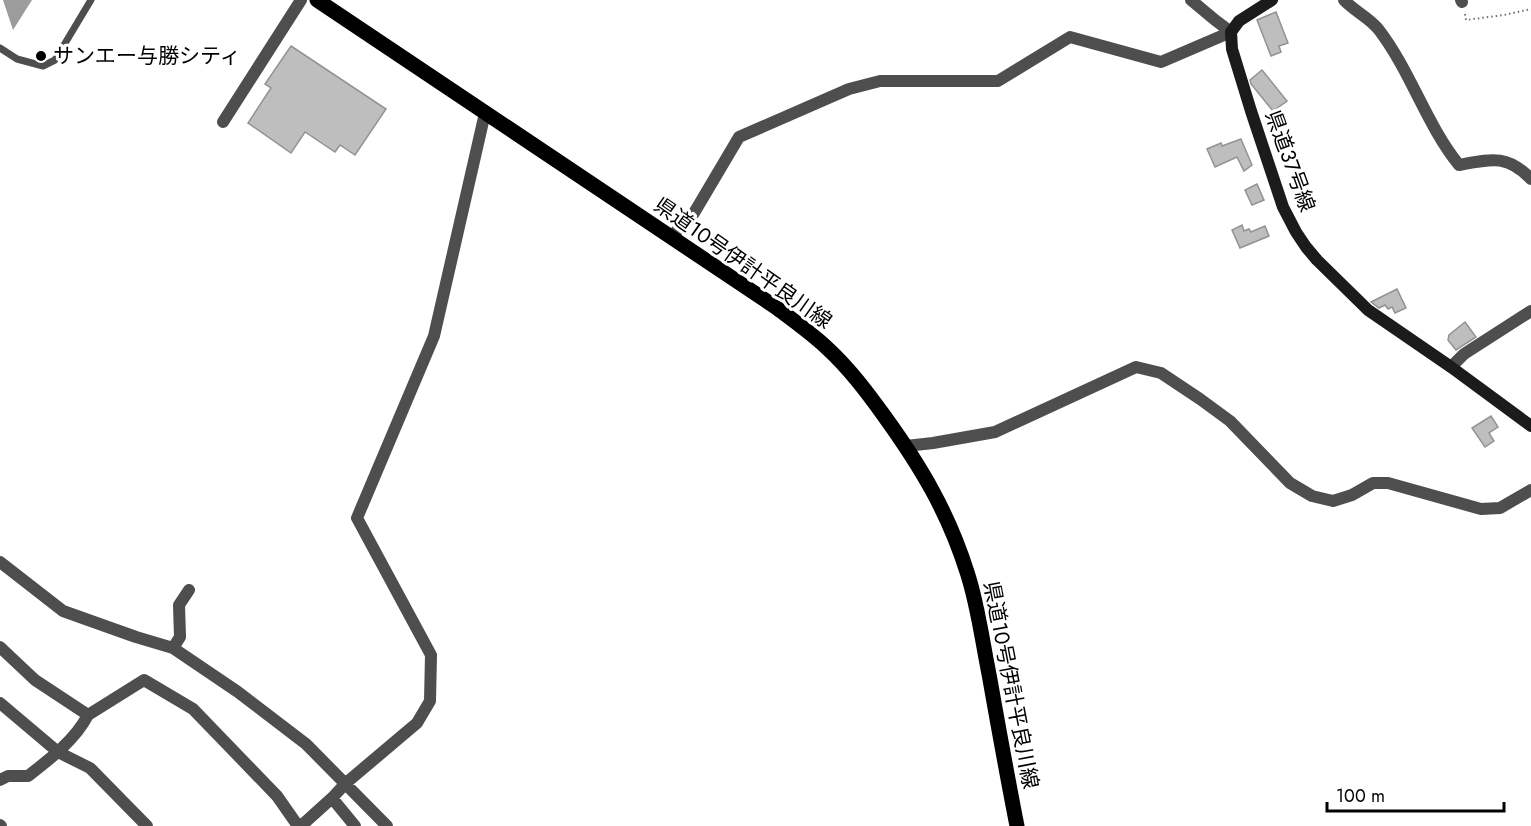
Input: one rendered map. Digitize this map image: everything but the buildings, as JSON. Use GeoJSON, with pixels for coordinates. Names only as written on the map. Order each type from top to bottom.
{"type":"FeatureCollection","features":[{"type":"Feature","properties":{"kind":"main road","name":"県道10号伊計平良川線"},"geometry":{"type":"LineString","coordinates":[[317,0],[777,308],[828,348],[848,369],[906,446],[930,484],[953,531],[968,574],[978,615],[1017,826]]}},
{"type":"Feature","properties":{"kind":"main road"},"geometry":{"type":"LineString","coordinates":[[1231,32],[1239,21],[1272,0]]}},
{"type":"Feature","properties":{"kind":"main road","name":"県道37号線"},"geometry":{"type":"LineString","coordinates":[[1231,32],[1232,49],[1283,207],[1296,232],[1317,260],[1368,310],[1531,426]]}},
{"type":"Feature","properties":{"kind":"street"},"geometry":{"type":"LineString","coordinates":[[223,122],[301,0]]}},
{"type":"Feature","properties":{"kind":"street"},"geometry":{"type":"LineString","coordinates":[[671,237],[694,213],[739,137],[849,89],[880,81],[998,81],[1070,37],[1161,62],[1231,32],[1191,0]]}},
{"type":"Feature","properties":{"kind":"street"},"geometry":{"type":"LineString","coordinates":[[1344,0],[1378,28],[1400,62],[1448,151],[1459,165],[1478,161],[1508,162],[1519,167],[1531,179]]}},
{"type":"Feature","properties":{"kind":"street"},"geometry":{"type":"LineString","coordinates":[[0,780],[8,776],[28,776],[58,752],[84,724],[88,715],[144,680],[193,709],[277,796],[299,826],[417,723],[430,701],[431,655],[357,518],[434,336],[485,113]]}},
{"type":"Feature","properties":{"kind":"street"},"geometry":{"type":"LineString","coordinates":[[1451,367],[1464,354],[1531,311]]}},
{"type":"Feature","properties":{"kind":"street"},"geometry":{"type":"LineString","coordinates":[[906,446],[995,432],[1136,367],[1161,373],[1215,410],[1230,421],[1290,483],[1312,496],[1333,501],[1352,495],[1373,483],[1388,483],[1481,509],[1500,508],[1531,490]]}},
{"type":"Feature","properties":{"kind":"street"},"geometry":{"type":"LineString","coordinates":[[0,562],[63,611],[173,648],[238,692],[306,744],[387,826]]}},
{"type":"Feature","properties":{"kind":"street"},"geometry":{"type":"LineString","coordinates":[[173,648],[180,637],[179,605],[189,590]]}},
{"type":"Feature","properties":{"kind":"street"},"geometry":{"type":"LineString","coordinates":[[0,647],[35,680],[88,715]]}},
{"type":"Feature","properties":{"kind":"street"},"geometry":{"type":"LineString","coordinates":[[0,704],[58,752],[90,768],[147,826]]}},
{"type":"Feature","properties":{"kind":"street"},"geometry":{"type":"LineString","coordinates":[[332,798],[355,826]]}},
{"type":"Feature","properties":{"kind":"lane"},"geometry":{"type":"LineString","coordinates":[[0,48],[17,59],[43,66],[55,60],[91,0]]}},
{"type":"Feature","properties":{"kind":"path"},"geometry":{"type":"LineString","coordinates":[[1461,1],[1466,20],[1531,9]]}},
{"type":"Feature","properties":{"kind":"shaded area"},"geometry":{"type":"Polygon","coordinates":[[[3,0],[32,0],[13,30],[3,0]]]}},
{"type":"Feature","properties":{"kind":"place","name":"サンエー与勝シティ"},"geometry":{"type":"Point","coordinates":[41,56]}}]}
